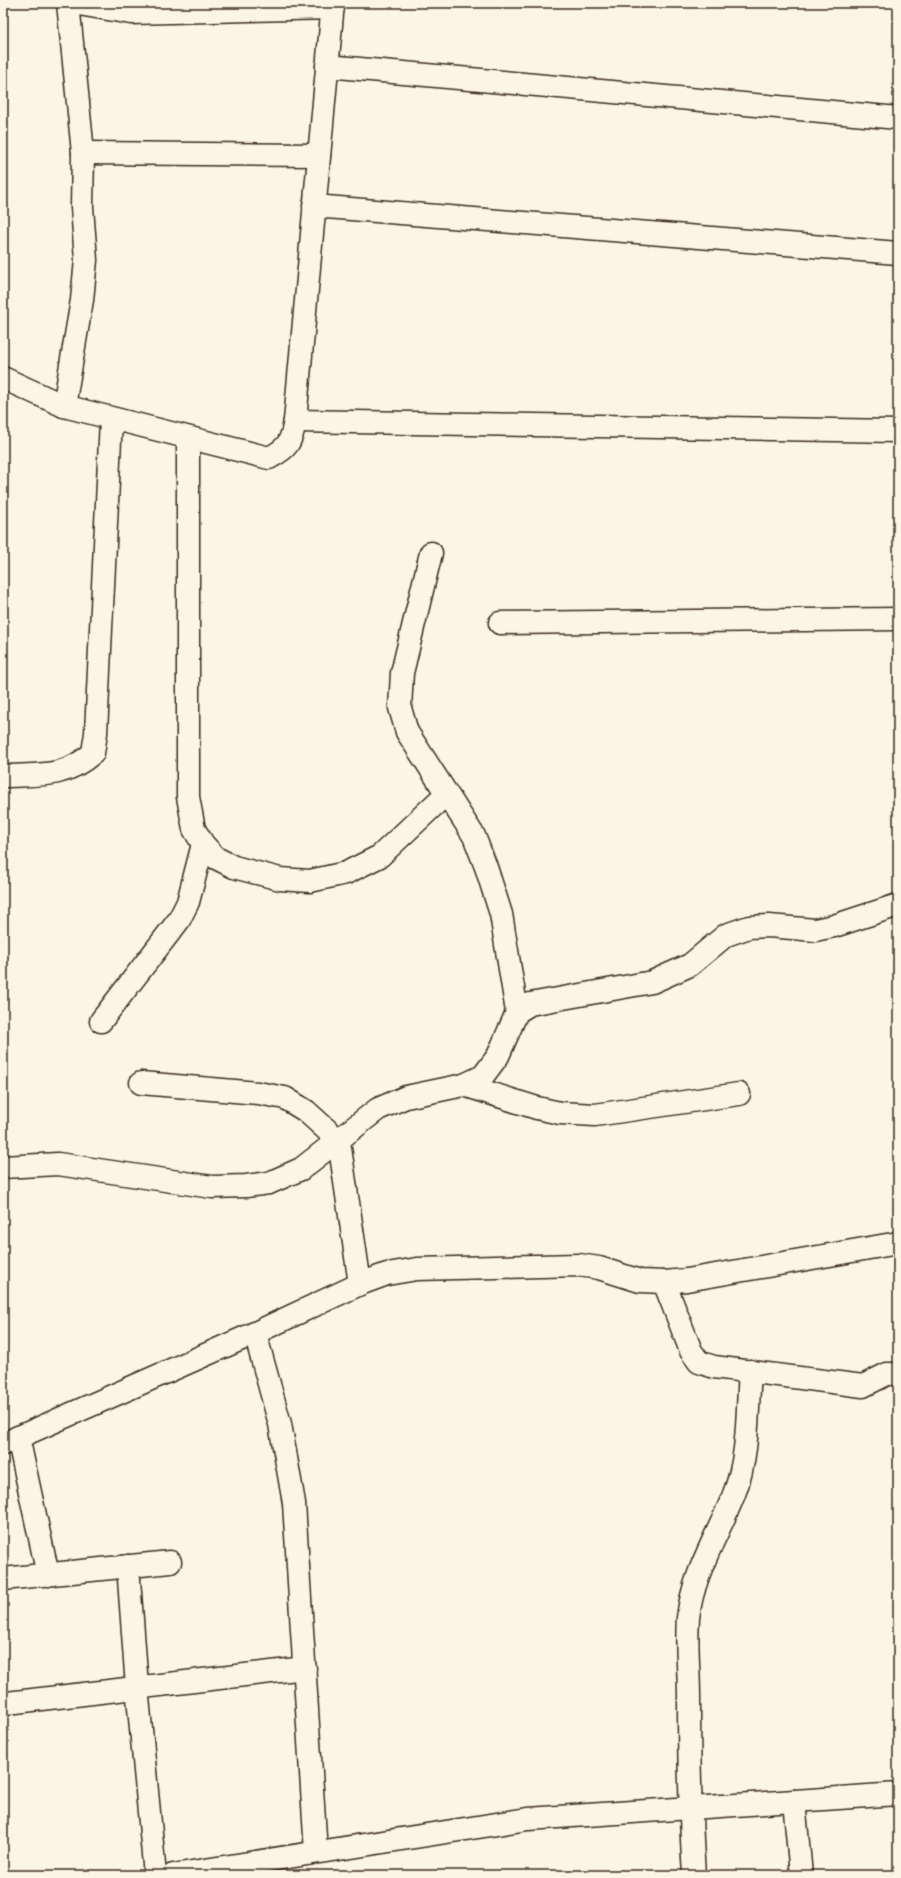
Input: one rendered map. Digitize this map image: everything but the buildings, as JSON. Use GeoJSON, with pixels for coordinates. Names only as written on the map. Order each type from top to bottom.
{"type":"FeatureCollection","features":[{"type":"Feature","properties":{"kind":"street"},"geometry":{"type":"LineString","coordinates":[[64,406],[82,300],[86,260],[82,207],[83,153],[68,3]]}},
{"type":"Feature","properties":{"kind":"street"},"geometry":{"type":"LineString","coordinates":[[3,378],[64,406],[269,458],[282,451],[292,440],[295,421],[333,5],[131,13],[73,3]]}},
{"type":"Feature","properties":{"kind":"street"},"geometry":{"type":"LineString","coordinates":[[327,66],[898,118]]}},
{"type":"Feature","properties":{"kind":"street"},"geometry":{"type":"LineString","coordinates":[[83,153],[319,155]]}},
{"type":"Feature","properties":{"kind":"street"},"geometry":{"type":"LineString","coordinates":[[314,206],[898,253]]}},
{"type":"Feature","properties":{"kind":"street"},"geometry":{"type":"LineString","coordinates":[[3,776],[56,774],[80,764],[93,753],[96,733],[111,419]]}},
{"type":"Feature","properties":{"kind":"street"},"geometry":{"type":"LineString","coordinates":[[295,421],[898,431]]}},
{"type":"Feature","properties":{"kind":"street"},"geometry":{"type":"LineString","coordinates":[[188,438],[188,797],[194,829],[203,844],[216,858],[234,867],[280,879],[310,881],[346,873],[380,856],[446,794]]}},
{"type":"Feature","properties":{"kind":"street"},"geometry":{"type":"LineString","coordinates":[[3,1167],[58,1164],[212,1187],[246,1186],[269,1183],[301,1169],[378,1108],[406,1097],[464,1085],[483,1076],[498,1056],[517,1012],[501,914],[474,836],[407,732],[400,708],[402,673],[431,553]]}},
{"type":"Feature","properties":{"kind":"street"},"geometry":{"type":"LineString","coordinates":[[500,623],[898,619]]}},
{"type":"Feature","properties":{"kind":"street"},"geometry":{"type":"LineString","coordinates":[[101,1020],[179,920],[188,902],[203,844]]}},
{"type":"Feature","properties":{"kind":"street"},"geometry":{"type":"LineString","coordinates":[[517,1012],[530,1004],[537,1002],[652,982],[690,965],[726,935],[749,927],[769,926],[815,930],[834,926],[898,905]]}},
{"type":"Feature","properties":{"kind":"street"},"geometry":{"type":"LineString","coordinates":[[141,1083],[258,1093],[285,1098],[306,1111],[339,1140],[360,1284]]}},
{"type":"Feature","properties":{"kind":"street"},"geometry":{"type":"LineString","coordinates":[[464,1085],[560,1114],[588,1115],[739,1094]]}},
{"type":"Feature","properties":{"kind":"street"},"geometry":{"type":"LineString","coordinates":[[48,1575],[10,1440],[255,1333],[360,1284],[387,1274],[417,1269],[579,1265],[599,1268],[640,1281],[664,1282],[687,1280],[898,1244]]}},
{"type":"Feature","properties":{"kind":"street"},"geometry":{"type":"LineString","coordinates":[[664,1282],[688,1345],[699,1362],[714,1367],[863,1386],[887,1374],[898,1374]]}},
{"type":"Feature","properties":{"kind":"street"},"geometry":{"type":"LineString","coordinates":[[255,1333],[280,1424],[294,1503],[316,1852]]}},
{"type":"Feature","properties":{"kind":"street"},"geometry":{"type":"LineString","coordinates":[[694,1875],[690,1808],[688,1619],[695,1583],[700,1568],[735,1493],[745,1446],[750,1372]]}},
{"type":"Feature","properties":{"kind":"street"},"geometry":{"type":"LineString","coordinates":[[3,1579],[170,1562]]}},
{"type":"Feature","properties":{"kind":"street"},"geometry":{"type":"LineString","coordinates":[[128,1566],[137,1687],[155,1875]]}},
{"type":"Feature","properties":{"kind":"street"},"geometry":{"type":"LineString","coordinates":[[3,1706],[7,1703],[305,1668]]}},
{"type":"Feature","properties":{"kind":"street"},"geometry":{"type":"LineString","coordinates":[[173,1875],[528,1819],[898,1794]]}},
{"type":"Feature","properties":{"kind":"street"},"geometry":{"type":"LineString","coordinates":[[794,1801],[801,1875]]}}]}
